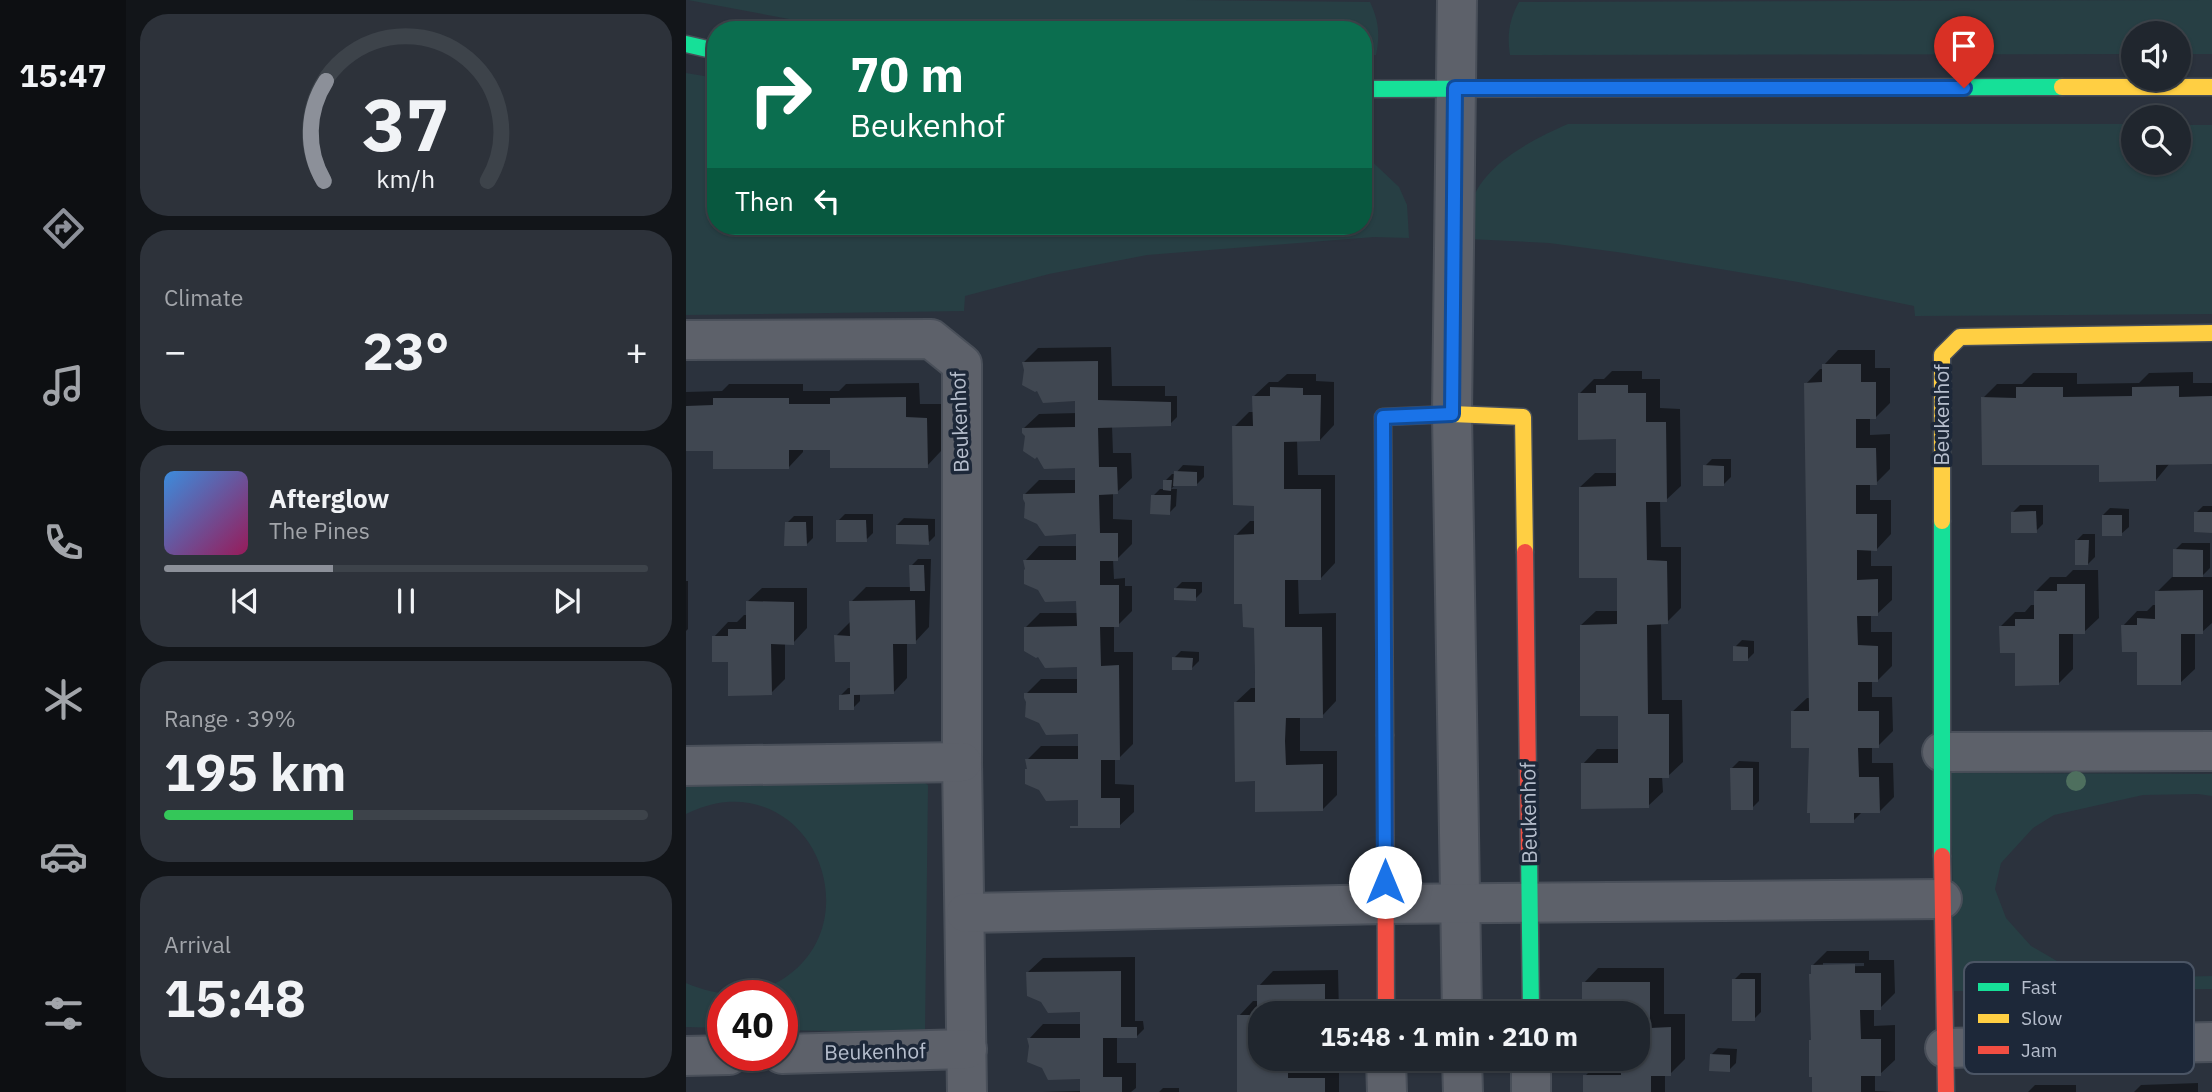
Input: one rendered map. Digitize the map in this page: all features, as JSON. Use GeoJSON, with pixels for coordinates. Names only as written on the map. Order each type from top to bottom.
{"type":"FeatureCollection","features":[{"type":"Feature","properties":{"kind":"street"},"geometry":{"type":"LineString","coordinates":[[1457,0],[1452,414],[1462,1001]]}},
{"type":"Feature","properties":{"kind":"street"},"geometry":{"type":"LineString","coordinates":[[686,44],[707,49]]}},
{"type":"Feature","properties":{"kind":"street"},"geometry":{"type":"LineString","coordinates":[[1372,89],[2212,87]]}},
{"type":"Feature","properties":{"kind":"street","name":"Beukenhof"},"geometry":{"type":"LineString","coordinates":[[1946,1092],[1942,899],[1942,355],[1961,337],[2212,333]]}},
{"type":"Feature","properties":{"kind":"street","name":"Beukenhof"},"geometry":{"type":"LineString","coordinates":[[686,340],[931,340],[962,364],[962,762],[967,1092]]}},
{"type":"Feature","properties":{"kind":"street","name":"Beukenhof"},"geometry":{"type":"LineString","coordinates":[[1386,1001],[1383,417],[1452,414],[1523,417],[1531,1001]]}},
{"type":"Feature","properties":{"kind":"street"},"geometry":{"type":"LineString","coordinates":[[1942,752],[2212,751]]}},
{"type":"Feature","properties":{"kind":"street"},"geometry":{"type":"LineString","coordinates":[[686,766],[962,762]]}},
{"type":"Feature","properties":{"kind":"street"},"geometry":{"type":"LineString","coordinates":[[966,913],[1385,904],[1942,899]]}},
{"type":"Feature","properties":{"kind":"street"},"geometry":{"type":"LineString","coordinates":[[2194,1042],[2212,1042]]}},
{"type":"Feature","properties":{"kind":"street"},"geometry":{"type":"LineString","coordinates":[[1945,1048],[1964,1048]]}},
{"type":"Feature","properties":{"kind":"street","name":"Beukenhof"},"geometry":{"type":"LineString","coordinates":[[798,1054],[967,1049]]}},
{"type":"Feature","properties":{"kind":"street"},"geometry":{"type":"LineString","coordinates":[[686,1056],[707,1056]]}},
{"type":"Feature","properties":{"kind":"street"},"geometry":{"type":"LineString","coordinates":[[1386,1071],[1387,1092]]}},
{"type":"Feature","properties":{"kind":"street"},"geometry":{"type":"LineString","coordinates":[[1462,1071],[1463,1092]]}},
{"type":"Feature","properties":{"kind":"street"},"geometry":{"type":"LineString","coordinates":[[1531,1071],[1531,1092]]}},
{"type":"Feature","properties":{"kind":"green space"},"geometry":{"type":"Polygon","coordinates":[[[688,0],[1370,2],[1377,22],[1378,41],[1376,55],[1372,55],[1372,21],[800,21],[688,0]]]}},
{"type":"Feature","properties":{"kind":"green space"},"geometry":{"type":"Polygon","coordinates":[[[2212,0],[2212,54],[2191,54],[2191,21],[2121,21],[2121,54],[1510,55],[1511,21],[1519,2],[2212,0]]]}},
{"type":"Feature","properties":{"kind":"green space"},"geometry":{"type":"Polygon","coordinates":[[[686,73],[707,76],[707,235],[1372,235],[1372,162],[1399,187],[1407,205],[1409,238],[1374,237],[1147,255],[1049,274],[965,296],[964,311],[686,315],[686,73]]]}},
{"type":"Feature","properties":{"kind":"green space"},"geometry":{"type":"Polygon","coordinates":[[[1568,124],[2121,124],[2121,175],[2191,175],[2191,125],[2212,125],[2212,314],[1915,316],[1914,306],[1798,282],[1549,243],[1469,239],[1471,206],[1485,178],[1510,155],[1568,124]]]}},
{"type":"Feature","properties":{"kind":"green space"},"geometry":{"type":"Polygon","coordinates":[[[686,773],[911,773],[928,785],[925,1033],[798,1030],[798,980],[781,980],[808,957],[822,929],[826,899],[821,869],[808,842],[788,820],[760,806],[716,803],[686,814],[686,773]]]}},
{"type":"Feature","properties":{"kind":"green space"},"geometry":{"type":"Polygon","coordinates":[[[1951,773],[2212,774],[2212,796],[2143,795],[2054,815],[2033,828],[2001,863],[1995,889],[2006,918],[2031,946],[2059,962],[1964,962],[1964,991],[1954,991],[1951,773]]]}},
{"type":"Feature","properties":{"kind":"green space"},"geometry":{"type":"Polygon","coordinates":[[[2194,976],[2212,976],[2212,989],[2194,989],[2194,976]]]}},
{"type":"Feature","properties":{"kind":"green space"},"geometry":{"type":"Polygon","coordinates":[[[686,983],[707,990],[707,1028],[686,1027],[686,983]]]}},
{"type":"Feature","properties":{"kind":"building"},"geometry":{"type":"Polygon","coordinates":[[[1098,361],[1098,400],[1171,402],[1171,426],[1098,428],[1099,467],[1117,467],[1118,494],[1099,495],[1100,533],[1118,533],[1118,561],[1100,561],[1100,585],[1119,585],[1119,627],[1100,627],[1101,666],[1119,665],[1120,760],[1101,760],[1101,798],[1120,798],[1120,828],[1070,828],[1078,826],[1078,800],[1046,801],[1039,790],[1025,784],[1025,759],[1078,759],[1078,734],[1046,735],[1039,723],[1025,717],[1024,693],[1077,693],[1077,667],[1045,668],[1038,657],[1024,651],[1024,627],[1077,626],[1076,601],[1045,602],[1038,590],[1024,584],[1023,560],[1076,560],[1076,534],[1045,536],[1037,524],[1024,518],[1023,494],[1075,493],[1075,468],[1044,469],[1037,457],[1035,459],[1023,451],[1025,436],[1022,428],[1075,427],[1075,401],[1043,403],[1037,391],[1022,385],[1022,362],[1098,361]]]}},
{"type":"Feature","properties":{"kind":"building"},"geometry":{"type":"Polygon","coordinates":[[[1822,364],[1861,364],[1861,382],[1876,382],[1876,419],[1856,419],[1856,448],[1876,448],[1877,485],[1856,485],[1856,514],[1877,514],[1877,551],[1857,550],[1857,580],[1878,579],[1878,616],[1857,616],[1858,645],[1878,646],[1878,682],[1858,682],[1858,711],[1879,711],[1879,748],[1858,748],[1859,777],[1879,777],[1880,813],[1854,813],[1854,823],[1810,823],[1810,813],[1807,813],[1809,748],[1791,748],[1791,711],[1809,711],[1804,383],[1822,382],[1822,364]]]}},
{"type":"Feature","properties":{"kind":"building"},"geometry":{"type":"Polygon","coordinates":[[[1596,385],[1628,385],[1628,393],[1646,393],[1646,422],[1666,422],[1667,502],[1646,502],[1647,560],[1667,561],[1668,624],[1647,625],[1648,714],[1669,714],[1669,778],[1649,778],[1649,808],[1581,809],[1581,763],[1618,763],[1618,716],[1580,716],[1580,625],[1617,624],[1617,578],[1579,578],[1579,487],[1616,486],[1616,439],[1578,440],[1578,393],[1596,393],[1596,385]]]}},
{"type":"Feature","properties":{"kind":"building"},"geometry":{"type":"Polygon","coordinates":[[[2179,386],[2179,397],[2212,396],[2212,464],[2156,465],[2156,481],[2099,482],[2099,465],[1982,465],[1981,397],[2016,398],[2016,387],[2063,387],[2063,397],[2132,396],[2132,387],[2179,386]]]}},
{"type":"Feature","properties":{"kind":"building"},"geometry":{"type":"Polygon","coordinates":[[[1270,387],[1303,388],[1303,395],[1321,395],[1320,441],[1284,442],[1284,489],[1321,489],[1321,580],[1285,580],[1285,627],[1322,627],[1323,718],[1286,718],[1285,741],[1286,765],[1323,764],[1323,811],[1255,812],[1255,781],[1235,782],[1234,702],[1255,702],[1255,673],[1254,628],[1243,627],[1242,604],[1234,604],[1234,535],[1254,534],[1254,506],[1233,505],[1232,426],[1253,426],[1252,396],[1270,396],[1270,387]]]}},
{"type":"Feature","properties":{"kind":"building"},"geometry":{"type":"Polygon","coordinates":[[[906,397],[906,417],[927,418],[928,468],[830,468],[830,450],[789,450],[789,469],[713,469],[713,451],[686,451],[686,406],[713,405],[713,398],[789,398],[789,404],[830,404],[830,398],[906,397]]]}},
{"type":"Feature","properties":{"kind":"building"},"geometry":{"type":"Polygon","coordinates":[[[1703,465],[1724,466],[1724,486],[1703,486],[1703,465]]]}},
{"type":"Feature","properties":{"kind":"building"},"geometry":{"type":"Polygon","coordinates":[[[1174,471],[1197,472],[1197,486],[1173,486],[1174,471]]]}},
{"type":"Feature","properties":{"kind":"building"},"geometry":{"type":"Polygon","coordinates":[[[1163,480],[1172,480],[1171,491],[1163,490],[1163,480]]]}},
{"type":"Feature","properties":{"kind":"building"},"geometry":{"type":"Polygon","coordinates":[[[1151,495],[1171,495],[1170,515],[1150,514],[1151,495]]]}},
{"type":"Feature","properties":{"kind":"building"},"geometry":{"type":"Polygon","coordinates":[[[2036,511],[2037,533],[2011,533],[2011,512],[2036,511]]]}},
{"type":"Feature","properties":{"kind":"building"},"geometry":{"type":"Polygon","coordinates":[[[2194,512],[2212,512],[2212,533],[2194,532],[2194,512]]]}},
{"type":"Feature","properties":{"kind":"building"},"geometry":{"type":"Polygon","coordinates":[[[2102,515],[2122,515],[2122,536],[2102,536],[2102,515]]]}},
{"type":"Feature","properties":{"kind":"building"},"geometry":{"type":"Polygon","coordinates":[[[836,520],[866,520],[867,542],[836,542],[836,520]]]}},
{"type":"Feature","properties":{"kind":"building"},"geometry":{"type":"Polygon","coordinates":[[[785,522],[806,522],[807,546],[784,546],[785,522]]]}},
{"type":"Feature","properties":{"kind":"building"},"geometry":{"type":"Polygon","coordinates":[[[896,525],[928,525],[929,545],[896,544],[896,525]]]}},
{"type":"Feature","properties":{"kind":"building"},"geometry":{"type":"Polygon","coordinates":[[[2075,540],[2089,540],[2088,565],[2075,565],[2075,540]]]}},
{"type":"Feature","properties":{"kind":"building"},"geometry":{"type":"Polygon","coordinates":[[[2173,549],[2203,550],[2203,577],[2173,577],[2173,549]]]}},
{"type":"Feature","properties":{"kind":"building"},"geometry":{"type":"Polygon","coordinates":[[[909,565],[924,565],[925,591],[910,591],[909,565]]]}},
{"type":"Feature","properties":{"kind":"building"},"geometry":{"type":"Polygon","coordinates":[[[2057,584],[2085,584],[2085,634],[2059,634],[2059,685],[2015,686],[2015,653],[2000,653],[1999,626],[2015,626],[2015,619],[2034,619],[2034,591],[2057,591],[2057,584]]]}},
{"type":"Feature","properties":{"kind":"building"},"geometry":{"type":"Polygon","coordinates":[[[1174,588],[1196,589],[1196,601],[1174,600],[1174,588]]]}},
{"type":"Feature","properties":{"kind":"building"},"geometry":{"type":"Polygon","coordinates":[[[2203,590],[2203,634],[2181,634],[2181,685],[2137,685],[2137,652],[2122,652],[2121,625],[2137,625],[2137,618],[2155,619],[2155,591],[2203,590]]]}},
{"type":"Feature","properties":{"kind":"building"},"geometry":{"type":"Polygon","coordinates":[[[915,600],[916,644],[893,644],[894,694],[854,695],[854,710],[839,710],[839,695],[850,694],[850,662],[835,662],[834,635],[850,636],[849,601],[915,600]]]}},
{"type":"Feature","properties":{"kind":"building"},"geometry":{"type":"Polygon","coordinates":[[[746,601],[794,602],[794,645],[771,644],[772,695],[728,696],[728,662],[712,662],[712,636],[728,636],[728,629],[746,629],[746,601]]]}},
{"type":"Feature","properties":{"kind":"building"},"geometry":{"type":"Polygon","coordinates":[[[1733,646],[1748,647],[1748,661],[1733,661],[1733,646]]]}},
{"type":"Feature","properties":{"kind":"building"},"geometry":{"type":"Polygon","coordinates":[[[1172,657],[1193,658],[1192,670],[1172,670],[1172,657]]]}},
{"type":"Feature","properties":{"kind":"building"},"geometry":{"type":"Polygon","coordinates":[[[1730,768],[1753,768],[1753,810],[1731,810],[1730,768]]]}},
{"type":"Feature","properties":{"kind":"building"},"geometry":{"type":"Polygon","coordinates":[[[1855,964],[1855,973],[1881,973],[1881,1010],[1860,1010],[1861,1039],[1881,1039],[1881,1076],[1861,1076],[1861,1092],[1812,1092],[1812,1077],[1809,1077],[1811,965],[1855,964]]]}},
{"type":"Feature","properties":{"kind":"building"},"geometry":{"type":"Polygon","coordinates":[[[1121,971],[1121,1027],[1137,1027],[1137,1038],[1103,1038],[1103,1077],[1122,1077],[1122,1092],[1080,1092],[1080,1079],[1048,1080],[1042,1068],[1027,1062],[1027,1038],[1080,1038],[1080,1012],[1048,1013],[1041,1002],[1027,996],[1026,972],[1121,971]]]}},
{"type":"Feature","properties":{"kind":"building"},"geometry":{"type":"Polygon","coordinates":[[[1732,979],[1755,979],[1755,1021],[1732,1021],[1732,979]]]}},
{"type":"Feature","properties":{"kind":"building"},"geometry":{"type":"Polygon","coordinates":[[[1582,982],[1650,982],[1650,1001],[1582,1001],[1582,982]]]}},
{"type":"Feature","properties":{"kind":"building"},"geometry":{"type":"Polygon","coordinates":[[[1325,984],[1325,1001],[1257,1001],[1257,985],[1325,984]]]}},
{"type":"Feature","properties":{"kind":"building"},"geometry":{"type":"Polygon","coordinates":[[[1237,1015],[1248,1015],[1248,1071],[1288,1071],[1288,1078],[1325,1078],[1325,1092],[1237,1092],[1237,1015]]]}},
{"type":"Feature","properties":{"kind":"building"},"geometry":{"type":"Polygon","coordinates":[[[1671,1027],[1671,1076],[1651,1076],[1651,1092],[1583,1092],[1583,1075],[1621,1075],[1621,1071],[1650,1071],[1650,1028],[1671,1027]]]}},
{"type":"Feature","properties":{"kind":"building"},"geometry":{"type":"Polygon","coordinates":[[[1710,1054],[1730,1055],[1730,1072],[1709,1071],[1710,1054]]]}},
{"type":"Feature","properties":{"kind":"traffic: fast"},"geometry":{"type":"LineString","coordinates":[[686,44],[707,49]]}},
{"type":"Feature","properties":{"kind":"traffic: fast"},"geometry":{"type":"LineString","coordinates":[[1372,89],[2062,87]]}},
{"type":"Feature","properties":{"kind":"traffic: fast"},"geometry":{"type":"LineString","coordinates":[[1942,521],[1942,856]]}},
{"type":"Feature","properties":{"kind":"traffic: fast"},"geometry":{"type":"LineString","coordinates":[[1529,852],[1531,1001]]}},
{"type":"Feature","properties":{"kind":"traffic: slow"},"geometry":{"type":"LineString","coordinates":[[2062,87],[2212,87]]}},
{"type":"Feature","properties":{"kind":"traffic: slow"},"geometry":{"type":"LineString","coordinates":[[1942,521],[1942,355],[1960,337],[2212,333]]}},
{"type":"Feature","properties":{"kind":"traffic: slow"},"geometry":{"type":"LineString","coordinates":[[1385,735],[1383,417],[1452,414],[1523,417],[1525,552]]}},
{"type":"Feature","properties":{"kind":"traffic: jam"},"geometry":{"type":"LineString","coordinates":[[1525,552],[1529,852]]}},
{"type":"Feature","properties":{"kind":"traffic: jam"},"geometry":{"type":"LineString","coordinates":[[1385,735],[1386,1001]]}},
{"type":"Feature","properties":{"kind":"traffic: jam"},"geometry":{"type":"LineString","coordinates":[[1942,856],[1946,1092]]}},
{"type":"Feature","properties":{"kind":"route"},"geometry":{"type":"LineString","coordinates":[[1385,882],[1383,417],[1452,414],[1455,88],[1964,88]]}}]}
